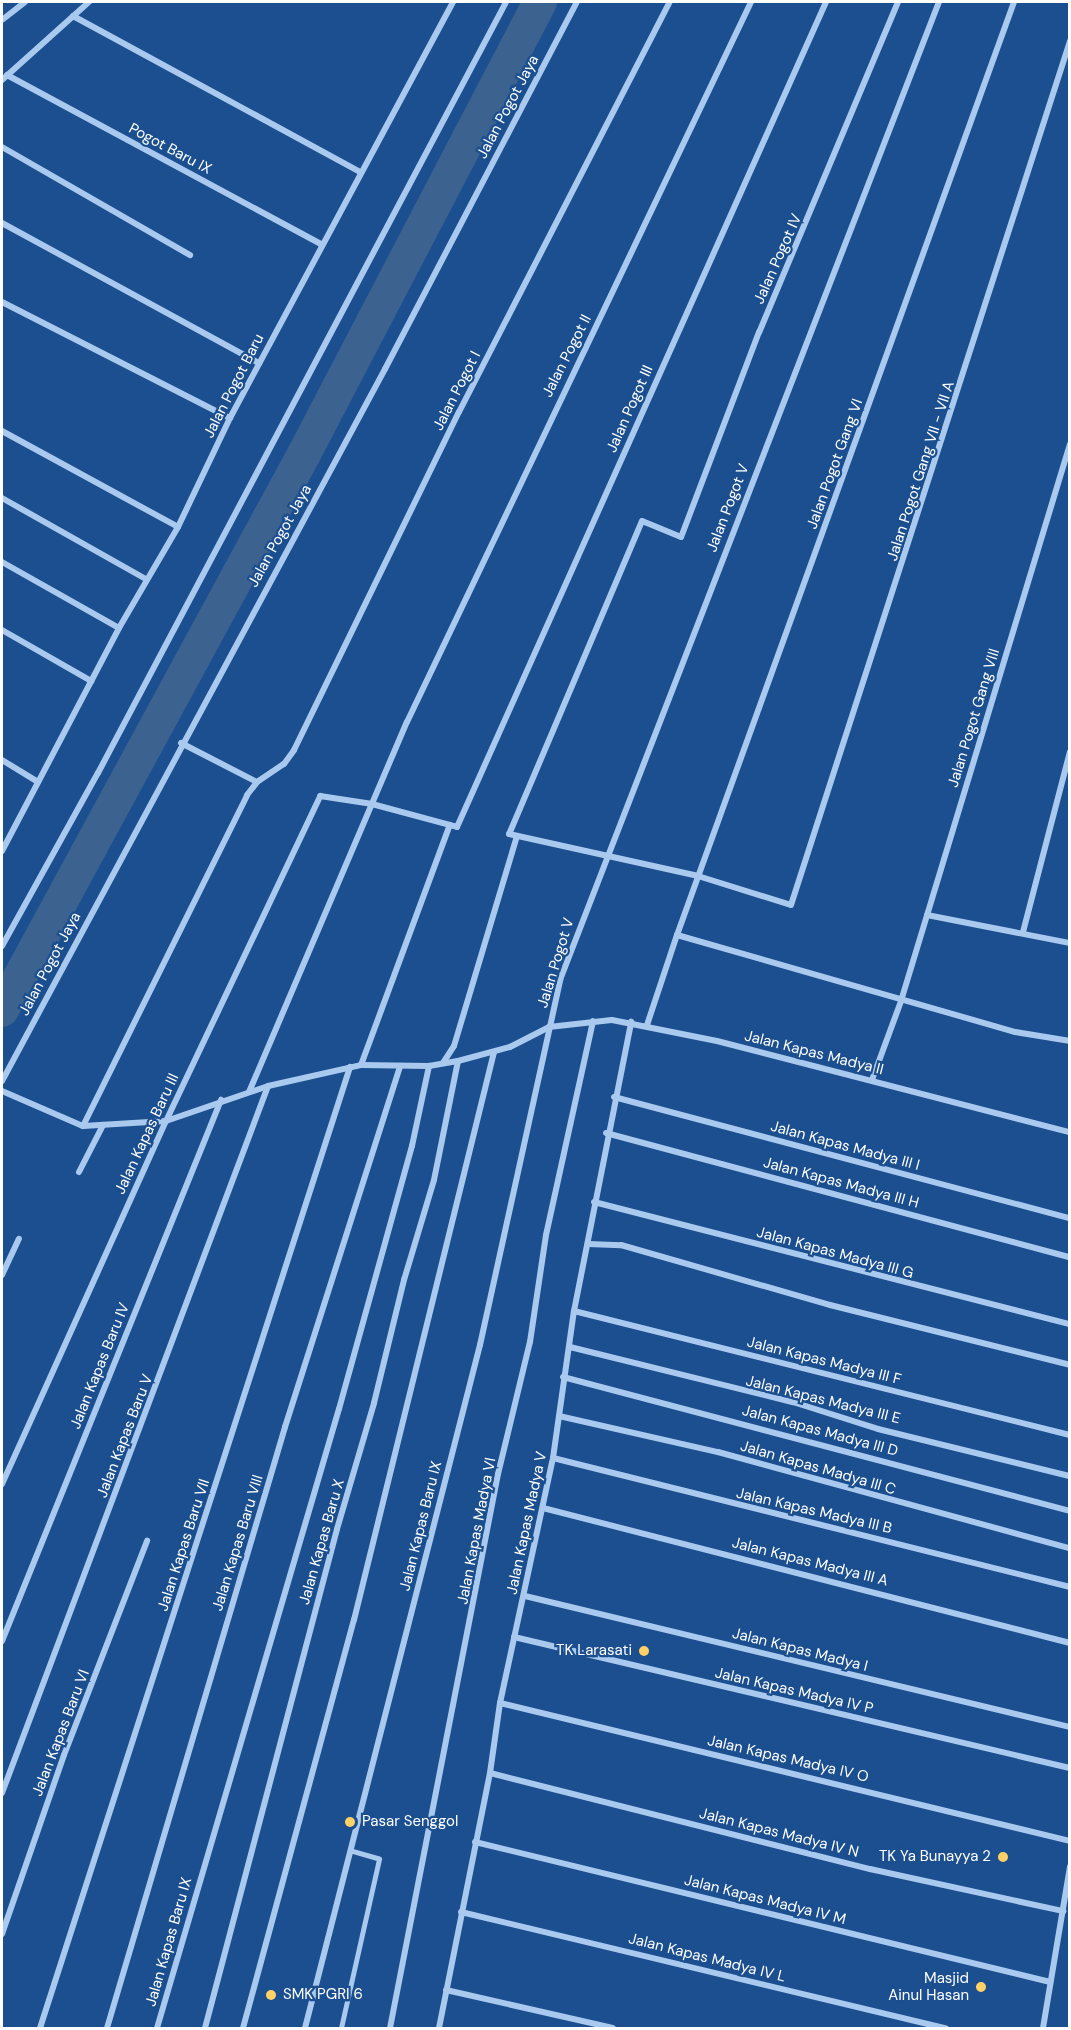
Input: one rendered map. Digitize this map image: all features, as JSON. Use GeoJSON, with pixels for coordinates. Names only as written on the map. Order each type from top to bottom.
{"type":"FeatureCollection","features":[{"type":"Feature","properties":{"kind":"street"},"geometry":{"type":"LineString","coordinates":[[2,20],[25,2]]}},
{"type":"Feature","properties":{"kind":"street"},"geometry":{"type":"LineString","coordinates":[[2,80],[89,2]]}},
{"type":"Feature","properties":{"kind":"street","name":"Jalan Pogot Baru"},"geometry":{"type":"LineString","coordinates":[[2,851],[119,628],[178,526],[230,417],[321,244],[453,2]]}},
{"type":"Feature","properties":{"kind":"street"},"geometry":{"type":"LineString","coordinates":[[2,946],[98,773],[506,2]]}},
{"type":"Feature","properties":{"kind":"street","name":"Jalan Pogot Jaya"},"geometry":{"type":"LineString","coordinates":[[2,1081],[385,369],[577,2]]}},
{"type":"Feature","properties":{"kind":"street","name":"Jalan Pogot I"},"geometry":{"type":"LineString","coordinates":[[257,782],[275,773],[294,750],[459,412],[670,2]]}},
{"type":"Feature","properties":{"kind":"street","name":"Jalan Pogot II"},"geometry":{"type":"LineString","coordinates":[[249,1092],[407,722],[752,2]]}},
{"type":"Feature","properties":{"kind":"street","name":"Jalan Pogot III"},"geometry":{"type":"LineString","coordinates":[[361,1065],[454,826],[826,2]]}},
{"type":"Feature","properties":{"kind":"street","name":"Jalan Pogot IV"},"geometry":{"type":"LineString","coordinates":[[517,836],[509,834],[642,521],[681,537],[759,333],[898,2]]}},
{"type":"Feature","properties":{"kind":"street","name":"Jalan Pogot V"},"geometry":{"type":"LineString","coordinates":[[549,1027],[560,980],[605,858],[939,2]]}},
{"type":"Feature","properties":{"kind":"street","name":"Jalan Pogot Gang VI"},"geometry":{"type":"LineString","coordinates":[[647,1025],[698,876],[1014,2]]}},
{"type":"Feature","properties":{"kind":"street"},"geometry":{"type":"LineString","coordinates":[[73,16],[360,172]]}},
{"type":"Feature","properties":{"kind":"street","name":"Jalan Pogot Gang VII - VII A"},"geometry":{"type":"LineString","coordinates":[[698,876],[788,905],[793,903],[885,625],[1070,41]]}},
{"type":"Feature","properties":{"kind":"street","name":"Pogot Baru IX"},"geometry":{"type":"LineString","coordinates":[[8,75],[321,244]]}},
{"type":"Feature","properties":{"kind":"street"},"geometry":{"type":"LineString","coordinates":[[2,147],[190,255]]}},
{"type":"Feature","properties":{"kind":"street"},"geometry":{"type":"LineString","coordinates":[[2,223],[259,363]]}},
{"type":"Feature","properties":{"kind":"street"},"geometry":{"type":"LineString","coordinates":[[2,302],[230,417]]}},
{"type":"Feature","properties":{"kind":"street"},"geometry":{"type":"LineString","coordinates":[[2,431],[178,526]]}},
{"type":"Feature","properties":{"kind":"street","name":"Jalan Pogot Gang VIII"},"geometry":{"type":"LineString","coordinates":[[872,1080],[901,1001],[1070,444]]}},
{"type":"Feature","properties":{"kind":"street"},"geometry":{"type":"LineString","coordinates":[[2,498],[146,579]]}},
{"type":"Feature","properties":{"kind":"street"},"geometry":{"type":"LineString","coordinates":[[2,562],[119,628]]}},
{"type":"Feature","properties":{"kind":"street"},"geometry":{"type":"LineString","coordinates":[[2,630],[91,681]]}},
{"type":"Feature","properties":{"kind":"street"},"geometry":{"type":"LineString","coordinates":[[2,1091],[83,1126],[247,795],[257,782],[182,743]]}},
{"type":"Feature","properties":{"kind":"street"},"geometry":{"type":"LineString","coordinates":[[1023,932],[1070,752]]}},
{"type":"Feature","properties":{"kind":"street"},"geometry":{"type":"LineString","coordinates":[[2,760],[38,782]]}},
{"type":"Feature","properties":{"kind":"street","name":"Jalan Kapas Baru III"},"geometry":{"type":"LineString","coordinates":[[2,1484],[166,1121],[320,796],[372,804]]}},
{"type":"Feature","properties":{"kind":"street"},"geometry":{"type":"LineString","coordinates":[[372,804],[454,826]]}},
{"type":"Feature","properties":{"kind":"street"},"geometry":{"type":"LineString","coordinates":[[443,1063],[454,1046],[517,836],[605,858],[698,876]]}},
{"type":"Feature","properties":{"kind":"street"},"geometry":{"type":"LineString","coordinates":[[927,915],[1070,943]]}},
{"type":"Feature","properties":{"kind":"street"},"geometry":{"type":"LineString","coordinates":[[677,935],[1015,1032],[1070,1041]]}},
{"type":"Feature","properties":{"kind":"street","name":"Jalan Kapas Madya II"},"geometry":{"type":"LineString","coordinates":[[83,1126],[166,1121],[221,1100],[268,1086],[361,1065],[429,1066],[458,1061],[494,1052],[549,1027],[593,1021],[631,1022],[647,1025],[872,1080],[1070,1132]]}},
{"type":"Feature","properties":{"kind":"street","name":"Jalan Kapas Madya VI"},"geometry":{"type":"LineString","coordinates":[[390,2028],[593,1021]]}},
{"type":"Feature","properties":{"kind":"street","name":"Jalan Kapas Madya V"},"geometry":{"type":"LineString","coordinates":[[439,2028],[490,1773],[500,1703],[525,1596],[553,1458],[574,1311],[588,1244],[606,1133],[631,1022]]}},
{"type":"Feature","properties":{"kind":"street","name":"Jalan Kapas Baru IX"},"geometry":{"type":"LineString","coordinates":[[305,2028],[480,1345],[549,1027]]}},
{"type":"Feature","properties":{"kind":"street"},"geometry":{"type":"LineString","coordinates":[[243,2028],[354,1620],[494,1052]]}},
{"type":"Feature","properties":{"kind":"street","name":"Jalan Kapas Baru X"},"geometry":{"type":"LineString","coordinates":[[205,2028],[337,1529],[374,1403],[404,1280],[434,1180],[458,1061]]}},
{"type":"Feature","properties":{"kind":"street","name":"Jalan Kapas Baru VIII"},"geometry":{"type":"LineString","coordinates":[[107,2028],[285,1427],[400,1066]]}},
{"type":"Feature","properties":{"kind":"street","name":"Jalan Kapas Baru IX"},"geometry":{"type":"LineString","coordinates":[[157,2028],[339,1409],[412,1146],[429,1066]]}},
{"type":"Feature","properties":{"kind":"street","name":"Jalan Kapas Baru VII"},"geometry":{"type":"LineString","coordinates":[[40,2028],[350,1067]]}},
{"type":"Feature","properties":{"kind":"street","name":"Jalan Kapas Baru V"},"geometry":{"type":"LineString","coordinates":[[2,1793],[268,1086]]}},
{"type":"Feature","properties":{"kind":"street","name":"Jalan Kapas Madya III I"},"geometry":{"type":"LineString","coordinates":[[614,1097],[1070,1218]]}},
{"type":"Feature","properties":{"kind":"street","name":"Jalan Kapas Baru IV"},"geometry":{"type":"LineString","coordinates":[[2,1641],[221,1100]]}},
{"type":"Feature","properties":{"kind":"street"},"geometry":{"type":"LineString","coordinates":[[79,1172],[103,1125]]}},
{"type":"Feature","properties":{"kind":"street","name":"Jalan Kapas Madya III H"},"geometry":{"type":"LineString","coordinates":[[606,1133],[1070,1257]]}},
{"type":"Feature","properties":{"kind":"street","name":"Jalan Kapas Madya III G"},"geometry":{"type":"LineString","coordinates":[[594,1202],[1070,1324]]}},
{"type":"Feature","properties":{"kind":"street"},"geometry":{"type":"LineString","coordinates":[[2,1275],[20,1239]]}},
{"type":"Feature","properties":{"kind":"street"},"geometry":{"type":"LineString","coordinates":[[588,1244],[621,1245],[830,1305],[1070,1365]]}},
{"type":"Feature","properties":{"kind":"street","name":"Jalan Kapas Madya III F"},"geometry":{"type":"LineString","coordinates":[[574,1311],[1070,1435]]}},
{"type":"Feature","properties":{"kind":"street","name":"Jalan Kapas Madya III E"},"geometry":{"type":"LineString","coordinates":[[570,1347],[793,1402],[878,1429],[1070,1476]]}},
{"type":"Feature","properties":{"kind":"street","name":"Jalan Kapas Madya III D"},"geometry":{"type":"LineString","coordinates":[[563,1377],[1070,1511]]}},
{"type":"Feature","properties":{"kind":"street","name":"Jalan Kapas Madya III C"},"geometry":{"type":"LineString","coordinates":[[559,1416],[718,1452],[1070,1548]]}},
{"type":"Feature","properties":{"kind":"street","name":"Jalan Kapas Madya III B"},"geometry":{"type":"LineString","coordinates":[[553,1458],[1070,1587]]}},
{"type":"Feature","properties":{"kind":"street","name":"Jalan Kapas Madya III A"},"geometry":{"type":"LineString","coordinates":[[543,1508],[1070,1643]]}},
{"type":"Feature","properties":{"kind":"street","name":"Jalan Kapas Baru VI"},"geometry":{"type":"LineString","coordinates":[[2,1934],[64,1755],[147,1542]]}},
{"type":"Feature","properties":{"kind":"street","name":"Jalan Kapas Madya I"},"geometry":{"type":"LineString","coordinates":[[525,1596],[1070,1727]]}},
{"type":"Feature","properties":{"kind":"street","name":"Jalan Kapas Madya IV P"},"geometry":{"type":"LineString","coordinates":[[514,1637],[1070,1768]]}},
{"type":"Feature","properties":{"kind":"street","name":"Jalan Kapas Madya IV O"},"geometry":{"type":"LineString","coordinates":[[500,1703],[1070,1842]]}},
{"type":"Feature","properties":{"kind":"street","name":"Jalan Kapas Madya IV N"},"geometry":{"type":"LineString","coordinates":[[490,1773],[870,1869],[1064,1911]]}},
{"type":"Feature","properties":{"kind":"street","name":"Jalan Kapas Madya IV M"},"geometry":{"type":"LineString","coordinates":[[475,1842],[1050,1982]]}},
{"type":"Feature","properties":{"kind":"street"},"geometry":{"type":"LineString","coordinates":[[1043,2028],[1070,1866]]}},
{"type":"Feature","properties":{"kind":"street","name":"Jalan Kapas Madya IV L"},"geometry":{"type":"LineString","coordinates":[[461,1912],[946,2028]]}},
{"type":"Feature","properties":{"kind":"street"},"geometry":{"type":"LineString","coordinates":[[446,1990],[613,2028]]}},
{"type":"Feature","properties":{"kind":"lane"},"geometry":{"type":"LineString","coordinates":[[341,2028],[379,1860],[351,1851]]}},
{"type":"Feature","properties":{"kind":"waterway"},"geometry":{"type":"LineString","coordinates":[[2,1010],[304,454],[540,2]]}},
{"type":"Feature","properties":{"kind":"place","name":"TK Larasati"},"geometry":{"type":"Point","coordinates":[644,1651]}},
{"type":"Feature","properties":{"kind":"place","name":"Pasar Senggol"},"geometry":{"type":"Point","coordinates":[350,1822]}},
{"type":"Feature","properties":{"kind":"place","name":"TK Ya Bunayya 2"},"geometry":{"type":"Point","coordinates":[1003,1857]}},
{"type":"Feature","properties":{"kind":"place","name":"Masjid Ainul Hasan"},"geometry":{"type":"Point","coordinates":[981,1987]}},
{"type":"Feature","properties":{"kind":"place","name":"SMK PGRI 6"},"geometry":{"type":"Point","coordinates":[271,1995]}}]}
